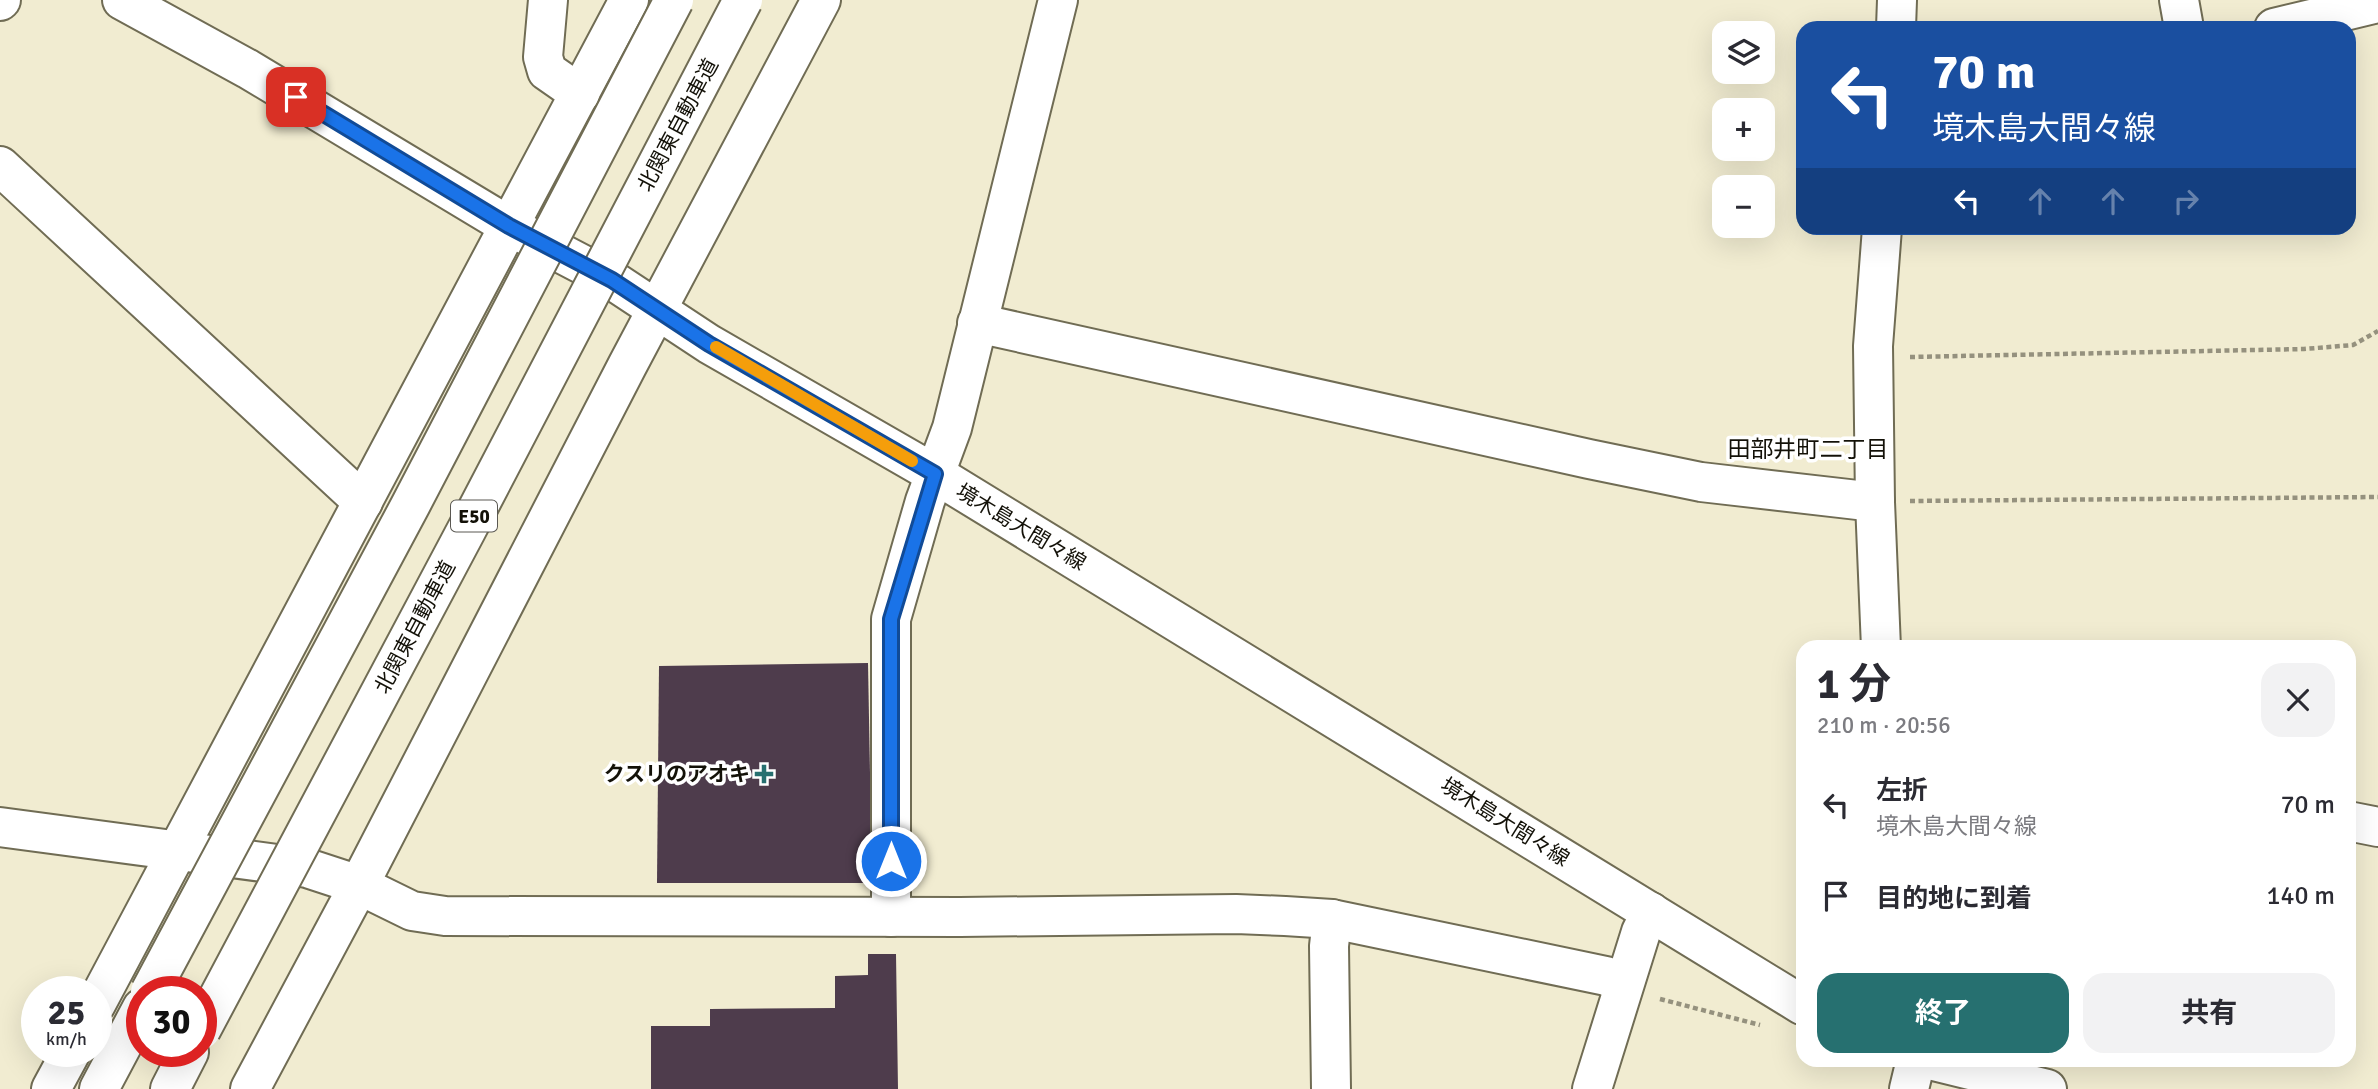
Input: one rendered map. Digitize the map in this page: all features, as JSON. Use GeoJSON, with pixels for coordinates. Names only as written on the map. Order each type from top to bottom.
{"type":"FeatureCollection","features":[{"type":"Feature","properties":{"kind":"main road","name":"境木島大間々線"},"geometry":{"type":"LineString","coordinates":[[122,0],[248,69],[509,226],[612,280],[709,344],[935,474],[1796,1001]]}},
{"type":"Feature","properties":{"kind":"main road"},"geometry":{"type":"LineString","coordinates":[[548,0],[542,57],[547,71],[580,94]]}},
{"type":"Feature","properties":{"kind":"main road"},"geometry":{"type":"LineString","coordinates":[[111,976],[629,0]]}},
{"type":"Feature","properties":{"kind":"main road"},"geometry":{"type":"LineString","coordinates":[[159,976],[411,504],[674,0]]}},
{"type":"Feature","properties":{"kind":"main road","name":"北関東自動車道"},"geometry":{"type":"LineString","coordinates":[[217,1000],[743,0]]}},
{"type":"Feature","properties":{"kind":"main road"},"geometry":{"type":"LineString","coordinates":[[250,1089],[821,0]]}},
{"type":"Feature","properties":{"kind":"main road"},"geometry":{"type":"LineString","coordinates":[[891,917],[891,619],[935,474],[952,428],[1058,0]]}},
{"type":"Feature","properties":{"kind":"main road"},"geometry":{"type":"LineString","coordinates":[[1896,21],[1898,0]]}},
{"type":"Feature","properties":{"kind":"main road"},"geometry":{"type":"LineString","coordinates":[[2179,0],[2183,21]]}},
{"type":"Feature","properties":{"kind":"main road"},"geometry":{"type":"LineString","coordinates":[[2303,21],[2378,3]]}},
{"type":"Feature","properties":{"kind":"main road"},"geometry":{"type":"LineString","coordinates":[[0,166],[362,502]]}},
{"type":"Feature","properties":{"kind":"main road"},"geometry":{"type":"LineString","coordinates":[[1881,235],[1873,346],[1881,640]]}},
{"type":"Feature","properties":{"kind":"main road"},"geometry":{"type":"LineString","coordinates":[[977,323],[1701,482],[1875,502]]}},
{"type":"Feature","properties":{"kind":"main road"},"geometry":{"type":"LineString","coordinates":[[2356,823],[2378,827]]}},
{"type":"Feature","properties":{"kind":"main road"},"geometry":{"type":"LineString","coordinates":[[0,827],[307,868],[359,885],[412,911],[445,916],[891,917],[1236,914],[1332,919],[1606,976],[1637,990]]}},
{"type":"Feature","properties":{"kind":"main road"},"geometry":{"type":"LineString","coordinates":[[1592,1089],[1637,990],[1641,932],[1651,912]]}},
{"type":"Feature","properties":{"kind":"main road"},"geometry":{"type":"LineString","coordinates":[[1331,1089],[1329,946],[1332,919]]}},
{"type":"Feature","properties":{"kind":"main road"},"geometry":{"type":"LineString","coordinates":[[99,1089],[126,1038]]}},
{"type":"Feature","properties":{"kind":"main road"},"geometry":{"type":"LineString","coordinates":[[51,1089],[63,1067]]}},
{"type":"Feature","properties":{"kind":"main road"},"geometry":{"type":"LineString","coordinates":[[170,1089],[182,1067]]}},
{"type":"Feature","properties":{"kind":"main road"},"geometry":{"type":"LineString","coordinates":[[1909,1089],[1914,1067]]}},
{"type":"Feature","properties":{"kind":"main road"},"geometry":{"type":"LineString","coordinates":[[1958,1067],[2047,1089]]}},
{"type":"Feature","properties":{"kind":"path"},"geometry":{"type":"LineString","coordinates":[[1873,346],[1897,358],[2304,349],[2353,345],[2378,331]]}},
{"type":"Feature","properties":{"kind":"path"},"geometry":{"type":"LineString","coordinates":[[1875,502],[2378,497]]}},
{"type":"Feature","properties":{"kind":"path"},"geometry":{"type":"LineString","coordinates":[[1637,990],[1767,1027]]}},
{"type":"Feature","properties":{"kind":"building","name":"クスリのアオキ"},"geometry":{"type":"Polygon","coordinates":[[[868,663],[872,883],[657,883],[659,666],[868,663]]]}},
{"type":"Feature","properties":{"kind":"building"},"geometry":{"type":"Polygon","coordinates":[[[868,954],[896,954],[898,1089],[651,1089],[651,1026],[710,1026],[710,1009],[835,1008],[835,976],[868,975],[868,954]]]}},
{"type":"Feature","properties":{"kind":"slow traffic"},"geometry":{"type":"LineString","coordinates":[[716,347],[912,461]]}},
{"type":"Feature","properties":{"kind":"place","name":"クスリのアオキ"},"geometry":{"type":"Point","coordinates":[764,774]}},
{"type":"Feature","properties":{"kind":"district","name":"田部井町二丁目"},"geometry":{"type":"Point","coordinates":[1808,449]}},
{"type":"Feature","properties":{"kind":"route"},"geometry":{"type":"LineString","coordinates":[[296,97],[509,226],[612,280],[709,344],[935,474],[891,619],[891,861]]}}]}
